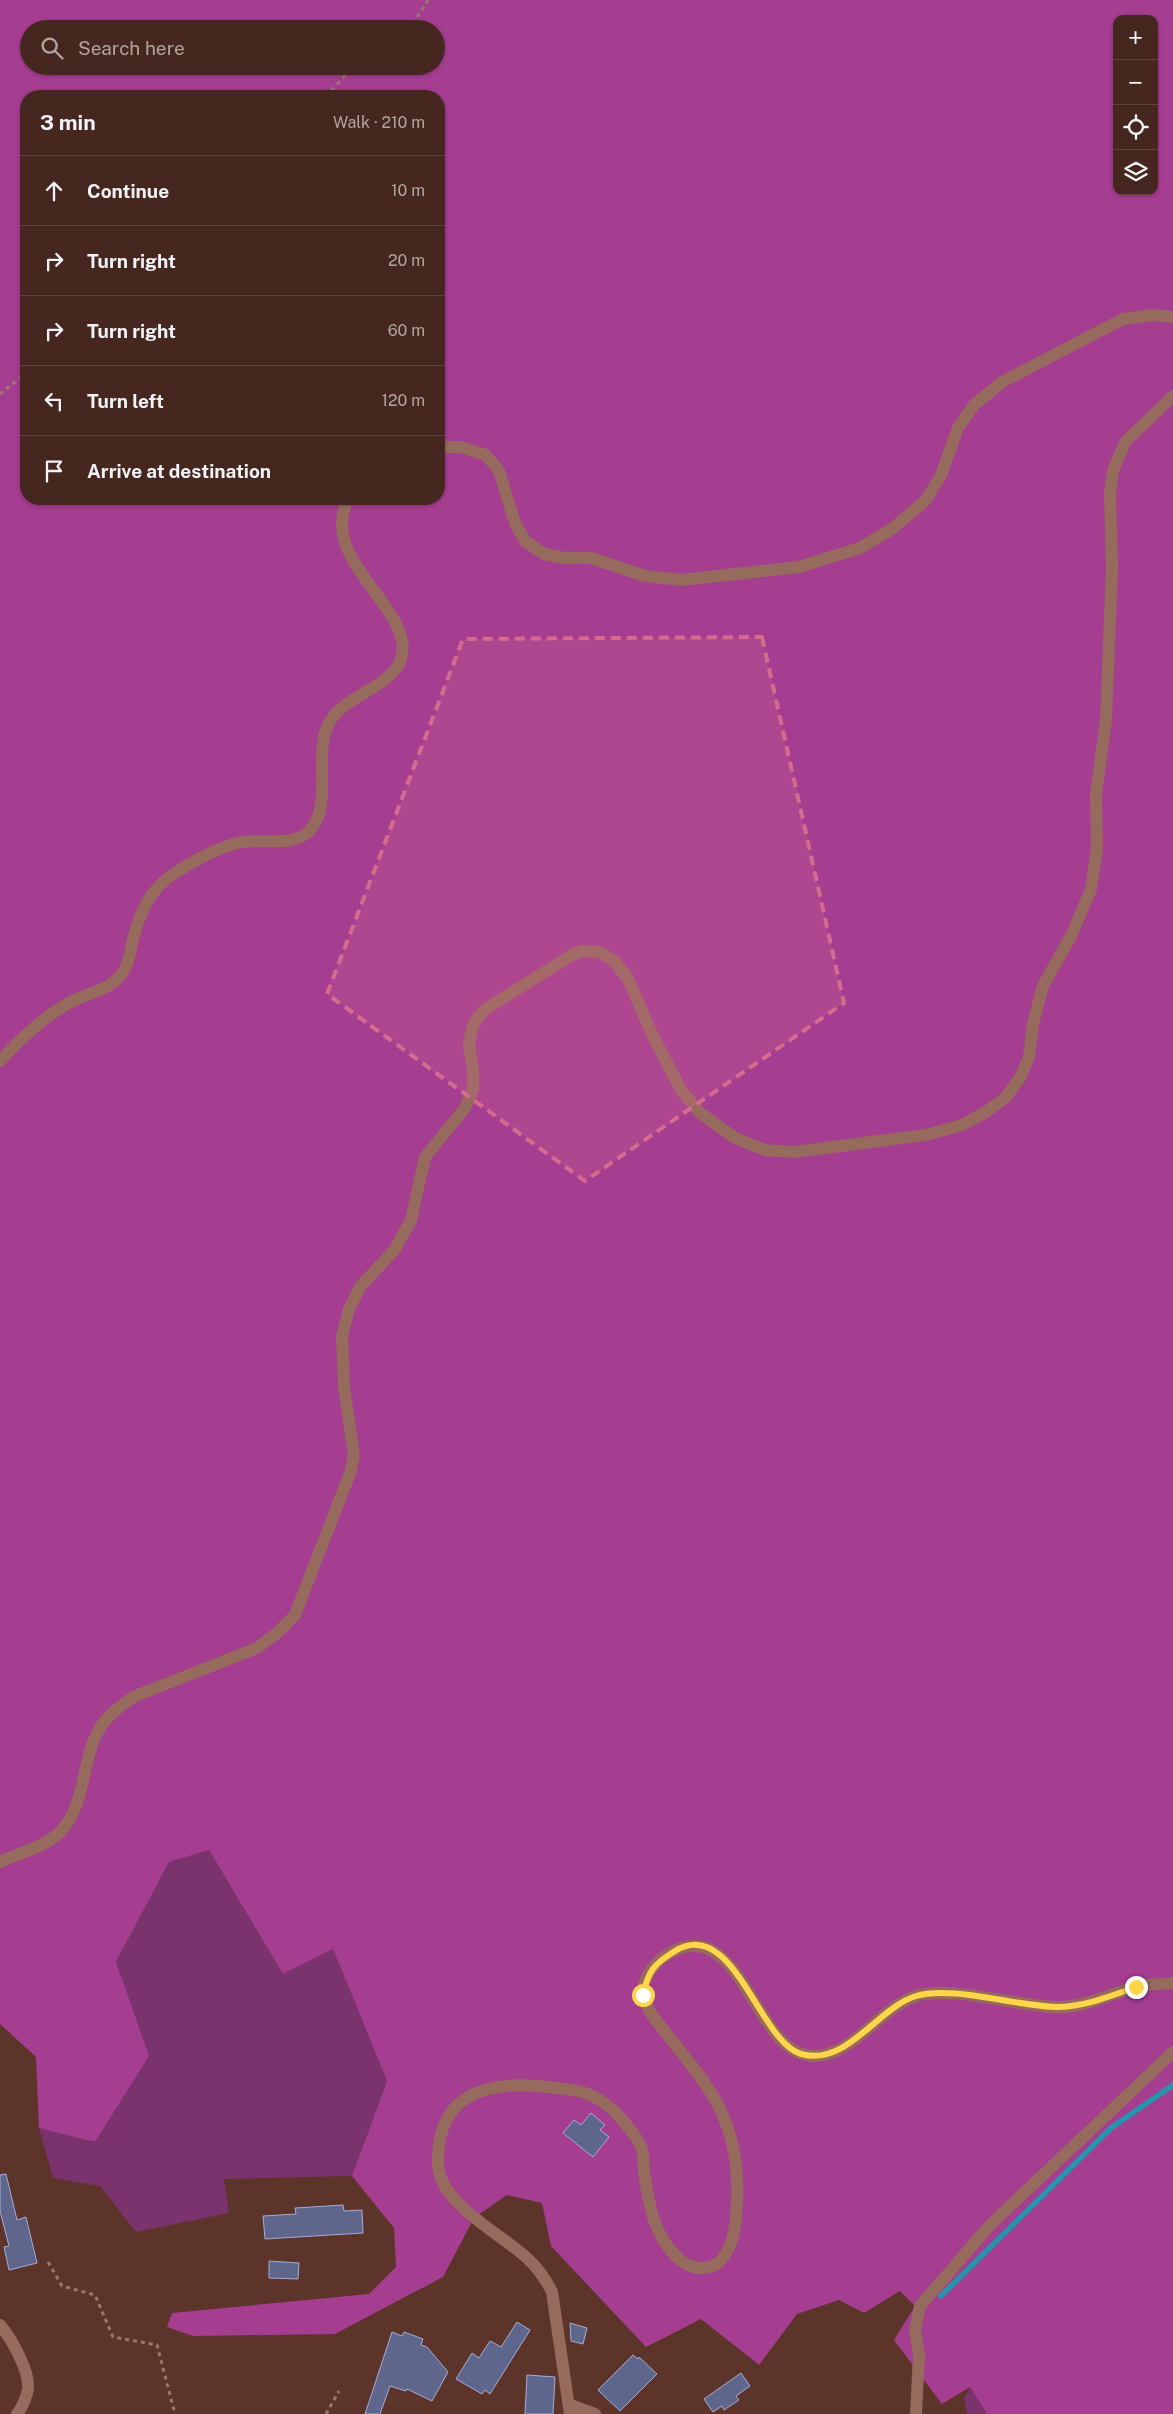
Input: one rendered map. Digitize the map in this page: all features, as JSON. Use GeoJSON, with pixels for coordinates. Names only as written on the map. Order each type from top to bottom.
{"type":"FeatureCollection","features":[{"type":"Feature","properties":{"kind":"street"},"geometry":{"type":"LineString","coordinates":[[445,447],[460,446],[486,455],[499,471],[515,523],[525,541],[544,554],[565,558],[591,558],[645,576],[682,580],[799,567],[860,548],[892,529],[926,500],[941,475],[958,428],[974,405],[1002,382],[1123,319],[1154,315],[1173,317]]}},
{"type":"Feature","properties":{"kind":"street"},"geometry":{"type":"LineString","coordinates":[[0,1862],[41,1846],[57,1835],[65,1826],[76,1805],[96,1736],[105,1720],[116,1710],[133,1698],[257,1648],[277,1633],[295,1615],[343,1491],[354,1456],[344,1378],[342,1336],[349,1309],[360,1287],[395,1249],[411,1220],[425,1157],[465,1108],[473,1089],[473,1070],[469,1045],[472,1028],[484,1010],[572,954],[583,951],[600,952],[614,961],[628,979],[652,1034],[681,1090],[707,1118],[736,1138],[765,1150],[794,1152],[827,1149],[926,1134],[962,1125],[986,1112],[1005,1098],[1020,1078],[1029,1058],[1033,1024],[1043,986],[1072,934],[1091,889],[1097,849],[1096,794],[1106,720],[1112,567],[1110,494],[1113,470],[1126,441],[1173,396]]}},
{"type":"Feature","properties":{"kind":"street"},"geometry":{"type":"LineString","coordinates":[[0,1061],[21,1038],[68,1003],[106,987],[120,977],[128,964],[133,940],[150,894],[173,874],[238,843],[302,838],[312,829],[320,812],[323,739],[330,720],[342,706],[389,675],[399,664],[403,648],[399,630],[343,541],[342,519],[346,505]]}},
{"type":"Feature","properties":{"kind":"street"},"geometry":{"type":"LineString","coordinates":[[595,2414],[570,2409],[552,2292],[544,2276],[528,2258],[467,2213],[443,2183],[438,2167],[438,2150],[448,2116],[475,2092],[494,2086],[528,2084],[586,2092],[614,2111],[632,2131],[642,2148],[650,2209],[656,2227],[664,2241],[679,2259],[692,2267],[707,2269],[718,2263],[729,2247],[735,2227],[738,2195],[734,2152],[728,2130],[716,2102],[650,2012],[643,1995],[647,1977],[657,1962],[681,1947],[710,1949],[736,1973],[784,2045],[800,2054],[818,2056],[835,2051],[853,2040],[894,2007],[916,1996],[935,1993],[956,1994],[1058,2007],[1079,2006],[1136,1987],[1173,1982]]}},
{"type":"Feature","properties":{"kind":"street"},"geometry":{"type":"LineString","coordinates":[[916,2414],[919,2355],[914,2330],[920,2306],[990,2225],[1173,2052]]}},
{"type":"Feature","properties":{"kind":"street"},"geometry":{"type":"LineString","coordinates":[[0,2325],[9,2336],[28,2388],[17,2414]]}},
{"type":"Feature","properties":{"kind":"path"},"geometry":{"type":"LineString","coordinates":[[415,20],[428,0]]}},
{"type":"Feature","properties":{"kind":"path"},"geometry":{"type":"LineString","coordinates":[[332,90],[346,75]]}},
{"type":"Feature","properties":{"kind":"path"},"geometry":{"type":"LineString","coordinates":[[0,394],[20,378]]}},
{"type":"Feature","properties":{"kind":"path"},"geometry":{"type":"LineString","coordinates":[[48,2262],[62,2286],[95,2295],[113,2337],[157,2345],[175,2414]]}},
{"type":"Feature","properties":{"kind":"path"},"geometry":{"type":"LineString","coordinates":[[326,2414],[339,2391]]}},
{"type":"Feature","properties":{"kind":"highlighted area"},"geometry":{"type":"Polygon","coordinates":[[[762,637],[844,1003],[585,1181],[327,994],[463,639],[762,637]]]}},
{"type":"Feature","properties":{"kind":"shaded area"},"geometry":{"type":"Polygon","coordinates":[[[0,0],[1173,0],[1173,2414],[987,2414],[970,2387],[942,2404],[894,2340],[915,2306],[900,2291],[864,2313],[839,2300],[797,2314],[759,2365],[701,2319],[646,2347],[551,2246],[542,2203],[507,2195],[474,2218],[443,2277],[335,2334],[193,2336],[167,2327],[172,2313],[369,2294],[396,2267],[394,2228],[352,2176],[387,2081],[333,1949],[283,1974],[209,1850],[169,1862],[116,1962],[149,2056],[95,2142],[39,2128],[36,2057],[0,2024],[0,0]]]}},
{"type":"Feature","properties":{"kind":"shaded area"},"geometry":{"type":"Polygon","coordinates":[[[209,1850],[283,1974],[333,1949],[387,2081],[352,2176],[224,2179],[229,2213],[136,2232],[100,2186],[53,2178],[39,2128],[95,2142],[148,2056],[116,1962],[169,1862],[209,1850]]]}},
{"type":"Feature","properties":{"kind":"shaded area"},"geometry":{"type":"Polygon","coordinates":[[[970,2387],[987,2414],[967,2414],[964,2399],[970,2387]]]}},
{"type":"Feature","properties":{"kind":"building"},"geometry":{"type":"Polygon","coordinates":[[[591,2113],[605,2125],[600,2130],[609,2137],[593,2157],[563,2133],[574,2120],[581,2125],[591,2113]]]}},
{"type":"Feature","properties":{"kind":"building"},"geometry":{"type":"Polygon","coordinates":[[[6,2174],[17,2220],[26,2217],[37,2263],[9,2270],[4,2247],[9,2246],[0,2211],[0,2175],[6,2174]]]}},
{"type":"Feature","properties":{"kind":"building"},"geometry":{"type":"Polygon","coordinates":[[[343,2205],[344,2211],[362,2210],[363,2233],[265,2239],[263,2216],[296,2214],[295,2208],[343,2205]]]}},
{"type":"Feature","properties":{"kind":"building"},"geometry":{"type":"Polygon","coordinates":[[[269,2261],[299,2263],[298,2279],[269,2278],[269,2261]]]}},
{"type":"Feature","properties":{"kind":"building"},"geometry":{"type":"Polygon","coordinates":[[[517,2322],[530,2330],[490,2394],[485,2390],[482,2394],[456,2379],[472,2353],[479,2358],[490,2341],[501,2347],[517,2322]]]}},
{"type":"Feature","properties":{"kind":"building"},"geometry":{"type":"Polygon","coordinates":[[[570,2323],[587,2328],[583,2344],[571,2341],[570,2323]]]}},
{"type":"Feature","properties":{"kind":"building"},"geometry":{"type":"Polygon","coordinates":[[[392,2332],[402,2336],[404,2332],[423,2339],[421,2345],[427,2347],[448,2372],[432,2401],[407,2389],[406,2391],[390,2386],[380,2414],[365,2414],[392,2332]]]}},
{"type":"Feature","properties":{"kind":"building"},"geometry":{"type":"Polygon","coordinates":[[[633,2355],[638,2359],[639,2357],[657,2374],[620,2411],[598,2390],[633,2355]]]}},
{"type":"Feature","properties":{"kind":"building"},"geometry":{"type":"Polygon","coordinates":[[[741,2373],[750,2386],[736,2396],[739,2400],[724,2410],[722,2406],[713,2412],[704,2399],[741,2373]]]}},
{"type":"Feature","properties":{"kind":"building"},"geometry":{"type":"Polygon","coordinates":[[[527,2375],[555,2377],[553,2414],[525,2414],[527,2375]]]}},
{"type":"Feature","properties":{"kind":"waterway"},"geometry":{"type":"LineString","coordinates":[[941,2296],[1111,2128],[1173,2085]]}},
{"type":"Feature","properties":{"kind":"route"},"geometry":{"type":"LineString","coordinates":[[643,1995],[647,1977],[657,1962],[681,1947],[698,1946],[710,1949],[723,1958],[736,1973],[784,2045],[800,2054],[818,2056],[835,2051],[853,2040],[894,2007],[916,1996],[935,1993],[956,1994],[1058,2007],[1079,2006],[1136,1987]]}}]}
